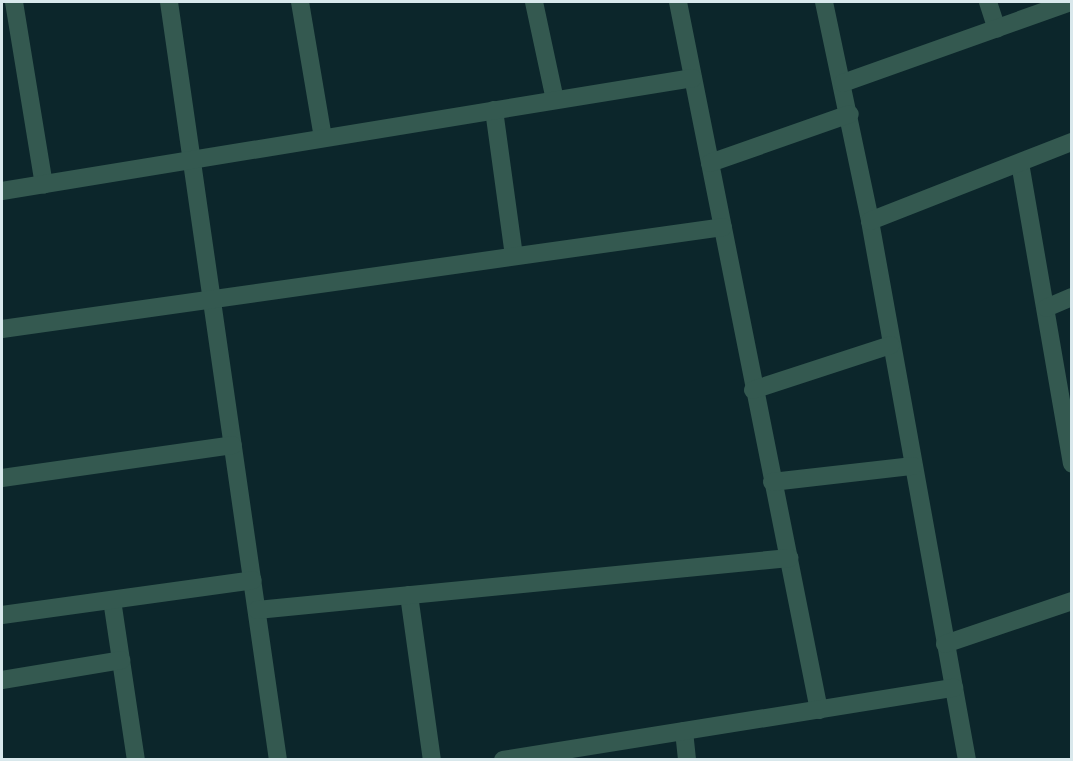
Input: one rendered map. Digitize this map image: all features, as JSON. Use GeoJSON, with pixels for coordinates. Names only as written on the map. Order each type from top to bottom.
{"type":"FeatureCollection","features":[{"type":"Feature","properties":{"kind":"street"},"geometry":{"type":"LineString","coordinates":[[14,2],[44,185]]}},
{"type":"Feature","properties":{"kind":"street"},"geometry":{"type":"LineString","coordinates":[[169,2],[278,759]]}},
{"type":"Feature","properties":{"kind":"street"},"geometry":{"type":"LineString","coordinates":[[300,2],[323,138]]}},
{"type":"Feature","properties":{"kind":"street"},"geometry":{"type":"LineString","coordinates":[[534,2],[555,100]]}},
{"type":"Feature","properties":{"kind":"street"},"geometry":{"type":"LineString","coordinates":[[678,2],[753,390],[819,710]]}},
{"type":"Feature","properties":{"kind":"street"},"geometry":{"type":"LineString","coordinates":[[824,2],[850,114],[967,759]]}},
{"type":"Feature","properties":{"kind":"street"},"geometry":{"type":"LineString","coordinates":[[988,2],[998,28]]}},
{"type":"Feature","properties":{"kind":"street"},"geometry":{"type":"LineString","coordinates":[[843,84],[1071,2]]}},
{"type":"Feature","properties":{"kind":"street"},"geometry":{"type":"LineString","coordinates":[[2,191],[693,78]]}},
{"type":"Feature","properties":{"kind":"street"},"geometry":{"type":"LineString","coordinates":[[494,110],[514,256]]}},
{"type":"Feature","properties":{"kind":"street"},"geometry":{"type":"LineString","coordinates":[[710,163],[850,114]]}},
{"type":"Feature","properties":{"kind":"street"},"geometry":{"type":"LineString","coordinates":[[870,221],[1071,142]]}},
{"type":"Feature","properties":{"kind":"street"},"geometry":{"type":"LineString","coordinates":[[1020,163],[1071,453]]}},
{"type":"Feature","properties":{"kind":"street"},"geometry":{"type":"LineString","coordinates":[[2,329],[723,227]]}},
{"type":"Feature","properties":{"kind":"street"},"geometry":{"type":"LineString","coordinates":[[1046,308],[1071,297]]}},
{"type":"Feature","properties":{"kind":"street"},"geometry":{"type":"LineString","coordinates":[[753,390],[891,345]]}},
{"type":"Feature","properties":{"kind":"street"},"geometry":{"type":"LineString","coordinates":[[2,477],[233,445]]}},
{"type":"Feature","properties":{"kind":"street"},"geometry":{"type":"LineString","coordinates":[[772,482],[913,466]]}},
{"type":"Feature","properties":{"kind":"street"},"geometry":{"type":"LineString","coordinates":[[257,610],[789,558]]}},
{"type":"Feature","properties":{"kind":"street"},"geometry":{"type":"LineString","coordinates":[[2,615],[253,580]]}},
{"type":"Feature","properties":{"kind":"street"},"geometry":{"type":"LineString","coordinates":[[409,595],[432,759]]}},
{"type":"Feature","properties":{"kind":"street"},"geometry":{"type":"LineString","coordinates":[[112,600],[136,759]]}},
{"type":"Feature","properties":{"kind":"street"},"geometry":{"type":"LineString","coordinates":[[945,644],[1071,601]]}},
{"type":"Feature","properties":{"kind":"street"},"geometry":{"type":"LineString","coordinates":[[2,680],[121,660]]}},
{"type":"Feature","properties":{"kind":"street"},"geometry":{"type":"LineString","coordinates":[[503,759],[954,688]]}},
{"type":"Feature","properties":{"kind":"street"},"geometry":{"type":"LineString","coordinates":[[684,731],[687,759]]}}]}
